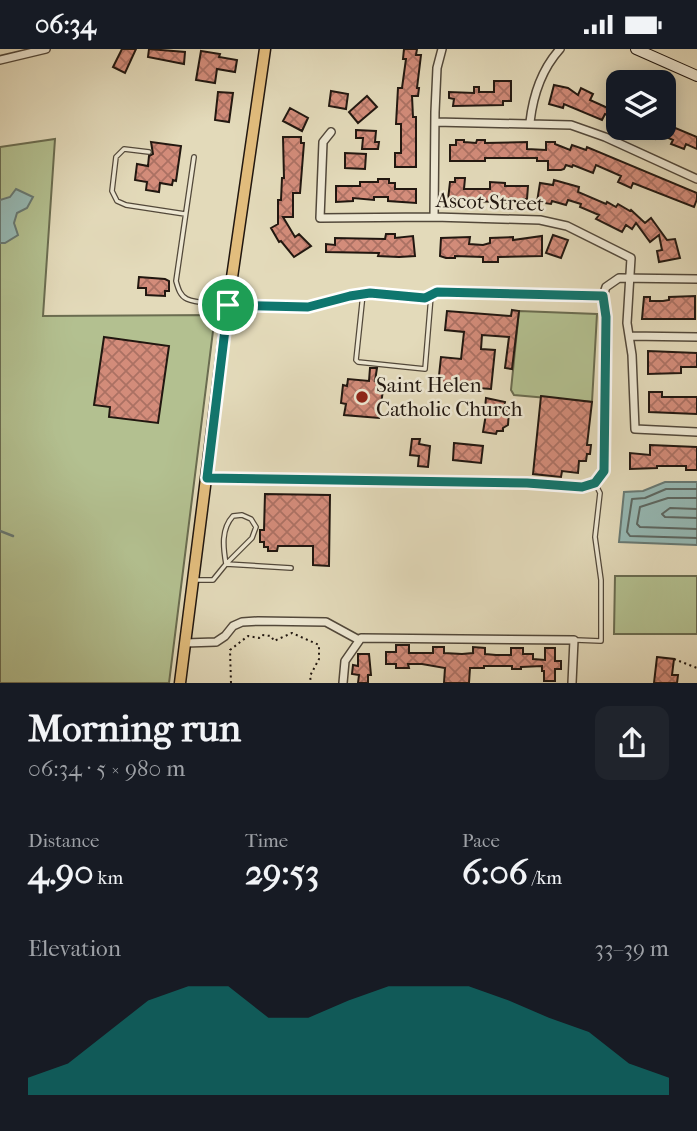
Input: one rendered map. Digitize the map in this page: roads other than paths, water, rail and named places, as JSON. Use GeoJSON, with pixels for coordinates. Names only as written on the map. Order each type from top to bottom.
{"type":"FeatureCollection","features":[{"type":"Feature","properties":{"kind":"main road"},"geometry":{"type":"LineString","coordinates":[[180,683],[228,305],[265,49]]}},
{"type":"Feature","properties":{"kind":"main road"},"geometry":{"type":"LineString","coordinates":[[636,49],[697,76]]}},
{"type":"Feature","properties":{"kind":"street"},"geometry":{"type":"LineString","coordinates":[[0,59],[46,49]]}},
{"type":"Feature","properties":{"kind":"street"},"geometry":{"type":"LineString","coordinates":[[434,217],[435,123],[438,68],[442,49]]}},
{"type":"Feature","properties":{"kind":"street"},"geometry":{"type":"LineString","coordinates":[[530,123],[535,93],[551,53],[560,49]]}},
{"type":"Feature","properties":{"kind":"street"},"geometry":{"type":"LineString","coordinates":[[435,123],[530,123],[580,127],[697,179]]}},
{"type":"Feature","properties":{"kind":"street","name":"Ascot Street"},"geometry":{"type":"LineString","coordinates":[[331,132],[323,142],[320,218],[434,217],[555,222],[631,258],[627,323],[635,429],[697,432]]}},
{"type":"Feature","properties":{"kind":"street"},"geometry":{"type":"LineString","coordinates":[[603,296],[611,281],[630,278],[697,279]]}},
{"type":"Feature","properties":{"kind":"street"},"geometry":{"type":"LineString","coordinates":[[629,337],[697,337]]}},
{"type":"Feature","properties":{"kind":"street"},"geometry":{"type":"LineString","coordinates":[[185,643],[216,642],[233,626],[242,622],[258,621],[326,622],[359,640]]}},
{"type":"Feature","properties":{"kind":"street"},"geometry":{"type":"LineString","coordinates":[[343,683],[345,661],[361,638],[573,640],[572,683]]}},
{"type":"Feature","properties":{"kind":"lane"},"geometry":{"type":"LineString","coordinates":[[149,152],[124,149],[116,157],[112,191],[117,201],[126,205],[185,215]]}},
{"type":"Feature","properties":{"kind":"lane"},"geometry":{"type":"LineString","coordinates":[[194,157],[176,281],[179,292],[186,299],[228,305],[317,307],[363,294],[425,298],[437,292],[603,296],[606,317],[604,471],[595,483],[582,487],[527,483],[207,478]]}},
{"type":"Feature","properties":{"kind":"lane"},"geometry":{"type":"LineString","coordinates":[[363,294],[356,360],[425,369],[431,296]]}},
{"type":"Feature","properties":{"kind":"lane"},"geometry":{"type":"LineString","coordinates":[[573,640],[601,641],[601,580],[595,537],[600,493],[595,483]]}},
{"type":"Feature","properties":{"kind":"lane"},"geometry":{"type":"LineString","coordinates":[[194,581],[214,580],[226,563],[252,538],[256,527],[251,519],[242,515],[233,516],[225,524],[223,547],[226,563]]}},
{"type":"Feature","properties":{"kind":"lane"},"geometry":{"type":"LineString","coordinates":[[226,563],[291,568]]}},
{"type":"Feature","properties":{"kind":"water"},"geometry":{"type":"Polygon","coordinates":[[[16,189],[33,197],[27,208],[17,213],[14,223],[18,235],[0,243],[0,200],[10,197],[16,189]]]}},
{"type":"Feature","properties":{"kind":"water"},"geometry":{"type":"Polygon","coordinates":[[[665,482],[697,482],[697,545],[619,542],[624,492],[643,491],[665,482]]]}},
{"type":"Feature","properties":{"kind":"waterway"},"geometry":{"type":"LineString","coordinates":[[0,531],[13,536]]}},
{"type":"Feature","properties":{"kind":"place","name":"Saint Helen Catholic Church"},"geometry":{"type":"Point","coordinates":[362,397]}}]}
